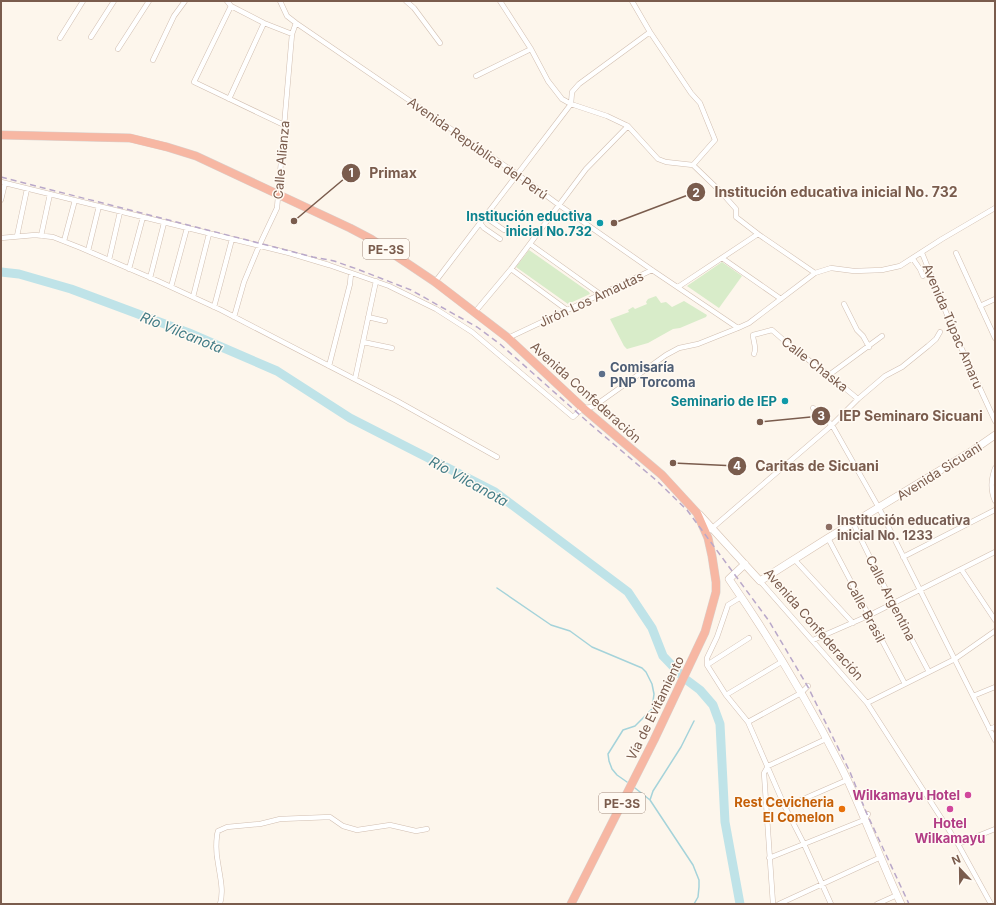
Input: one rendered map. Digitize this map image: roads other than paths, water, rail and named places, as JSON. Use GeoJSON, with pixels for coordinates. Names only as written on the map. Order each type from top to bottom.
{"type":"FeatureCollection","features":[{"type":"Feature","properties":{"kind":"highway","name":"Avenida Confederación"},"geometry":{"type":"LineString","coordinates":[[1,135],[130,138],[196,156],[328,217],[364,236],[435,282],[508,338],[583,408],[662,475],[697,513]]}},
{"type":"Feature","properties":{"kind":"highway","name":"Vía de Evitamiento"},"geometry":{"type":"LineString","coordinates":[[571,904],[672,701],[697,649],[709,619],[716,592],[716,582],[709,531],[697,513]]}},
{"type":"Feature","properties":{"kind":"street"},"geometry":{"type":"LineString","coordinates":[[60,38],[82,1]]}},
{"type":"Feature","properties":{"kind":"street"},"geometry":{"type":"LineString","coordinates":[[91,38],[114,1]]}},
{"type":"Feature","properties":{"kind":"street"},"geometry":{"type":"LineString","coordinates":[[118,49],[149,1]]}},
{"type":"Feature","properties":{"kind":"street"},"geometry":{"type":"LineString","coordinates":[[153,60],[174,16],[185,1]]}},
{"type":"Feature","properties":{"kind":"street"},"geometry":{"type":"LineString","coordinates":[[227,1],[230,6],[264,23],[292,34]]}},
{"type":"Feature","properties":{"kind":"street"},"geometry":{"type":"LineString","coordinates":[[280,1],[287,16],[296,23]]}},
{"type":"Feature","properties":{"kind":"street"},"geometry":{"type":"LineString","coordinates":[[415,1],[408,3],[440,43]]}},
{"type":"Feature","properties":{"kind":"street"},"geometry":{"type":"LineString","coordinates":[[500,1],[531,49],[556,94],[571,104],[607,116],[628,126],[658,159],[666,162],[692,165],[721,192],[736,209],[736,217],[815,273]]}},
{"type":"Feature","properties":{"kind":"street"},"geometry":{"type":"LineString","coordinates":[[632,1],[650,32],[691,93],[700,103],[715,140],[692,165]]}},
{"type":"Feature","properties":{"kind":"street"},"geometry":{"type":"LineString","coordinates":[[230,6],[194,82],[284,125]]}},
{"type":"Feature","properties":{"kind":"street"},"geometry":{"type":"LineString","coordinates":[[229,99],[264,23]]}},
{"type":"Feature","properties":{"kind":"street","name":"Calle Alianza"},"geometry":{"type":"LineString","coordinates":[[234,317],[244,282],[277,208],[292,34],[296,23]]}},
{"type":"Feature","properties":{"kind":"street","name":"Avenida República del Perú"},"geometry":{"type":"LineString","coordinates":[[296,23],[517,174],[652,270],[738,328]]}},
{"type":"Feature","properties":{"kind":"street"},"geometry":{"type":"LineString","coordinates":[[435,282],[571,104],[572,92],[578,84],[650,32]]}},
{"type":"Feature","properties":{"kind":"street"},"geometry":{"type":"LineString","coordinates":[[476,76],[531,49]]}},
{"type":"Feature","properties":{"kind":"street"},"geometry":{"type":"LineString","coordinates":[[475,312],[511,269],[586,169],[628,126]]}},
{"type":"Feature","properties":{"kind":"street"},"geometry":{"type":"LineString","coordinates":[[1,200],[3,183],[289,253],[376,281],[436,309],[472,332],[573,417],[583,408],[592,407],[679,348],[698,344],[749,323],[815,273],[831,268],[854,271],[882,270],[900,266],[995,208]]}},
{"type":"Feature","properties":{"kind":"street"},"geometry":{"type":"LineString","coordinates":[[17,236],[27,189]]}},
{"type":"Feature","properties":{"kind":"street"},"geometry":{"type":"LineString","coordinates":[[41,236],[50,194]]}},
{"type":"Feature","properties":{"kind":"street"},"geometry":{"type":"LineString","coordinates":[[64,241],[75,200]]}},
{"type":"Feature","properties":{"kind":"street"},"geometry":{"type":"LineString","coordinates":[[88,251],[98,206]]}},
{"type":"Feature","properties":{"kind":"street"},"geometry":{"type":"LineString","coordinates":[[109,260],[120,212]]}},
{"type":"Feature","properties":{"kind":"street"},"geometry":{"type":"LineString","coordinates":[[485,216],[504,230]]}},
{"type":"Feature","properties":{"kind":"street"},"geometry":{"type":"LineString","coordinates":[[129,268],[143,217]]}},
{"type":"Feature","properties":{"kind":"street"},"geometry":{"type":"LineString","coordinates":[[150,278],[164,223]]}},
{"type":"Feature","properties":{"kind":"street"},"geometry":{"type":"LineString","coordinates":[[480,223],[484,228],[500,239]]}},
{"type":"Feature","properties":{"kind":"street"},"geometry":{"type":"LineString","coordinates":[[171,287],[187,228]]}},
{"type":"Feature","properties":{"kind":"street"},"geometry":{"type":"LineString","coordinates":[[193,297],[209,234]]}},
{"type":"Feature","properties":{"kind":"street"},"geometry":{"type":"LineString","coordinates":[[678,287],[758,234]]}},
{"type":"Feature","properties":{"kind":"street"},"geometry":{"type":"LineString","coordinates":[[1,238],[17,236],[53,237],[129,268],[214,307],[355,379],[497,457]]}},
{"type":"Feature","properties":{"kind":"street"},"geometry":{"type":"LineString","coordinates":[[214,307],[232,239]]}},
{"type":"Feature","properties":{"kind":"street"},"geometry":{"type":"LineString","coordinates":[[530,244],[600,294]]}},
{"type":"Feature","properties":{"kind":"street","name":"Avenida Túpac Amaru"},"geometry":{"type":"LineString","coordinates":[[922,253],[954,332],[995,421]]}},
{"type":"Feature","properties":{"kind":"street"},"geometry":{"type":"LineString","coordinates":[[956,253],[995,338]]}},
{"type":"Feature","properties":{"kind":"street"},"geometry":{"type":"LineString","coordinates":[[722,258],[781,299]]}},
{"type":"Feature","properties":{"kind":"street"},"geometry":{"type":"LineString","coordinates":[[913,259],[923,276]]}},
{"type":"Feature","properties":{"kind":"street"},"geometry":{"type":"LineString","coordinates":[[511,269],[567,310]]}},
{"type":"Feature","properties":{"kind":"street","name":"Jirón Los Amautas"},"geometry":{"type":"LineString","coordinates":[[508,338],[652,270]]}},
{"type":"Feature","properties":{"kind":"street"},"geometry":{"type":"LineString","coordinates":[[329,366],[350,284],[351,273]]}},
{"type":"Feature","properties":{"kind":"street"},"geometry":{"type":"LineString","coordinates":[[355,379],[376,281]]}},
{"type":"Feature","properties":{"kind":"street"},"geometry":{"type":"LineString","coordinates":[[980,306],[995,299]]}},
{"type":"Feature","properties":{"kind":"street"},"geometry":{"type":"LineString","coordinates":[[844,304],[857,330],[869,346]]}},
{"type":"Feature","properties":{"kind":"street"},"geometry":{"type":"LineString","coordinates":[[368,317],[385,321]]}},
{"type":"Feature","properties":{"kind":"street","name":"Calle Chaska"},"geometry":{"type":"LineString","coordinates":[[754,354],[755,350],[753,336],[772,330],[795,350],[829,374],[858,399]]}},
{"type":"Feature","properties":{"kind":"street"},"geometry":{"type":"LineString","coordinates":[[709,531],[832,425],[858,399],[885,376],[902,367],[928,346],[936,339],[940,332]]}},
{"type":"Feature","properties":{"kind":"street"},"geometry":{"type":"LineString","coordinates":[[829,374],[882,336]]}},
{"type":"Feature","properties":{"kind":"street"},"geometry":{"type":"LineString","coordinates":[[363,342],[392,348]]}},
{"type":"Feature","properties":{"kind":"street"},"geometry":{"type":"LineString","coordinates":[[814,408],[832,425],[879,508],[995,740]]}},
{"type":"Feature","properties":{"kind":"street","name":"Avenida Sicuani"},"geometry":{"type":"LineString","coordinates":[[760,581],[995,435]]}},
{"type":"Feature","properties":{"kind":"street"},"geometry":{"type":"LineString","coordinates":[[995,468],[991,490],[995,501]]}},
{"type":"Feature","properties":{"kind":"street"},"geometry":{"type":"LineString","coordinates":[[903,557],[995,510]]}},
{"type":"Feature","properties":{"kind":"street","name":"Calle Argentina"},"geometry":{"type":"LineString","coordinates":[[853,523],[893,604],[930,672]]}},
{"type":"Feature","properties":{"kind":"street","name":"Avenida Confederación"},"geometry":{"type":"LineString","coordinates":[[709,531],[745,564],[867,703],[958,844],[991,904]]}},
{"type":"Feature","properties":{"kind":"street","name":"Calle Brasil"},"geometry":{"type":"LineString","coordinates":[[828,538],[905,684]]}},
{"type":"Feature","properties":{"kind":"street"},"geometry":{"type":"LineString","coordinates":[[813,640],[920,591],[995,552]]}},
{"type":"Feature","properties":{"kind":"street"},"geometry":{"type":"LineString","coordinates":[[794,560],[853,623]]}},
{"type":"Feature","properties":{"kind":"street"},"geometry":{"type":"LineString","coordinates":[[716,582],[729,579],[745,564]]}},
{"type":"Feature","properties":{"kind":"street"},"geometry":{"type":"LineString","coordinates":[[961,569],[995,620]]}},
{"type":"Feature","properties":{"kind":"street"},"geometry":{"type":"LineString","coordinates":[[729,579],[761,625],[802,693],[866,817],[901,904]]}},
{"type":"Feature","properties":{"kind":"street"},"geometry":{"type":"LineString","coordinates":[[741,597],[728,605],[718,637],[707,658],[707,665],[726,695],[748,722],[785,808],[804,844],[831,904]]}},
{"type":"Feature","properties":{"kind":"street"},"geometry":{"type":"LineString","coordinates":[[867,703],[955,659],[995,631]]}},
{"type":"Feature","properties":{"kind":"street"},"geometry":{"type":"LineString","coordinates":[[707,665],[749,638]]}},
{"type":"Feature","properties":{"kind":"street"},"geometry":{"type":"LineString","coordinates":[[726,695],[783,661]]}},
{"type":"Feature","properties":{"kind":"street"},"geometry":{"type":"LineString","coordinates":[[748,722],[802,693],[808,686]]}},
{"type":"Feature","properties":{"kind":"street"},"geometry":{"type":"LineString","coordinates":[[973,696],[995,687]]}},
{"type":"Feature","properties":{"kind":"street"},"geometry":{"type":"LineString","coordinates":[[989,729],[995,727]]}},
{"type":"Feature","properties":{"kind":"street"},"geometry":{"type":"LineString","coordinates":[[773,904],[764,773],[768,766],[826,739]]}},
{"type":"Feature","properties":{"kind":"street"},"geometry":{"type":"LineString","coordinates":[[785,808],[847,780]]}},
{"type":"Feature","properties":{"kind":"street"},"geometry":{"type":"LineString","coordinates":[[220,904],[222,898],[222,885],[218,862],[217,835],[218,831],[227,827],[260,824],[280,819],[330,817],[343,826],[357,830],[390,825],[416,831],[427,829]]}},
{"type":"Feature","properties":{"kind":"street"},"geometry":{"type":"LineString","coordinates":[[769,858],[866,817]]}},
{"type":"Feature","properties":{"kind":"street"},"geometry":{"type":"LineString","coordinates":[[958,844],[995,829]]}},
{"type":"Feature","properties":{"kind":"street"},"geometry":{"type":"LineString","coordinates":[[779,904],[882,857]]}},
{"type":"Feature","properties":{"kind":"street"},"geometry":{"type":"LineString","coordinates":[[877,904],[897,895]]}},
{"type":"Feature","properties":{"kind":"waterway","name":"Río Vilcanota"},"geometry":{"type":"LineString","coordinates":[[1,272],[19,274],[71,289],[189,333],[277,371],[350,418],[495,492],[628,592],[652,628],[663,656],[684,678],[700,690],[713,705],[720,724],[725,822],[740,904]]}},
{"type":"Feature","properties":{"kind":"waterway"},"geometry":{"type":"LineString","coordinates":[[497,588],[551,625],[570,631],[592,647],[642,668],[646,672],[652,684],[654,694],[652,709],[635,726],[623,730],[608,754],[612,769],[617,775],[627,782]]}},
{"type":"Feature","properties":{"kind":"waterway"},"geometry":{"type":"LineString","coordinates":[[650,800],[653,791],[681,747],[694,721]]}},
{"type":"Feature","properties":{"kind":"waterway"},"geometry":{"type":"LineString","coordinates":[[635,788],[650,800],[693,865],[699,880],[698,897],[694,904]]}},
{"type":"Feature","properties":{"kind":"railway"},"geometry":{"type":"LineString","coordinates":[[1,177],[313,257],[334,261],[411,290],[477,327],[500,344],[657,481],[687,510],[769,621],[808,687],[850,772],[867,814],[909,904]]}},
{"type":"Feature","properties":{"kind":"place","name":"Primax"},"geometry":{"type":"Point","coordinates":[294,221]}},
{"type":"Feature","properties":{"kind":"place","name":"Institución eductiva inicial No.732"},"geometry":{"type":"Point","coordinates":[600,223]}},
{"type":"Feature","properties":{"kind":"place","name":"Institución educativa inicial No. 732"},"geometry":{"type":"Point","coordinates":[614,223]}},
{"type":"Feature","properties":{"kind":"place","name":"Comisaría PNP Torcoma"},"geometry":{"type":"Point","coordinates":[602,374]}},
{"type":"Feature","properties":{"kind":"place","name":"Seminario de IEP"},"geometry":{"type":"Point","coordinates":[785,401]}},
{"type":"Feature","properties":{"kind":"place","name":"IEP Seminaro Sicuani"},"geometry":{"type":"Point","coordinates":[760,422]}},
{"type":"Feature","properties":{"kind":"place","name":"Caritas de Sicuani"},"geometry":{"type":"Point","coordinates":[673,463]}},
{"type":"Feature","properties":{"kind":"place","name":"Institución educativa inicial No. 1233"},"geometry":{"type":"Point","coordinates":[829,527]}},
{"type":"Feature","properties":{"kind":"place","name":"Wilkamayu Hotel"},"geometry":{"type":"Point","coordinates":[968,795]}},
{"type":"Feature","properties":{"kind":"place","name":"Rest Cevicheria El Comelon"},"geometry":{"type":"Point","coordinates":[842,809]}},
{"type":"Feature","properties":{"kind":"place","name":"Hotel Wilkamayu"},"geometry":{"type":"Point","coordinates":[950,809]}}]}
